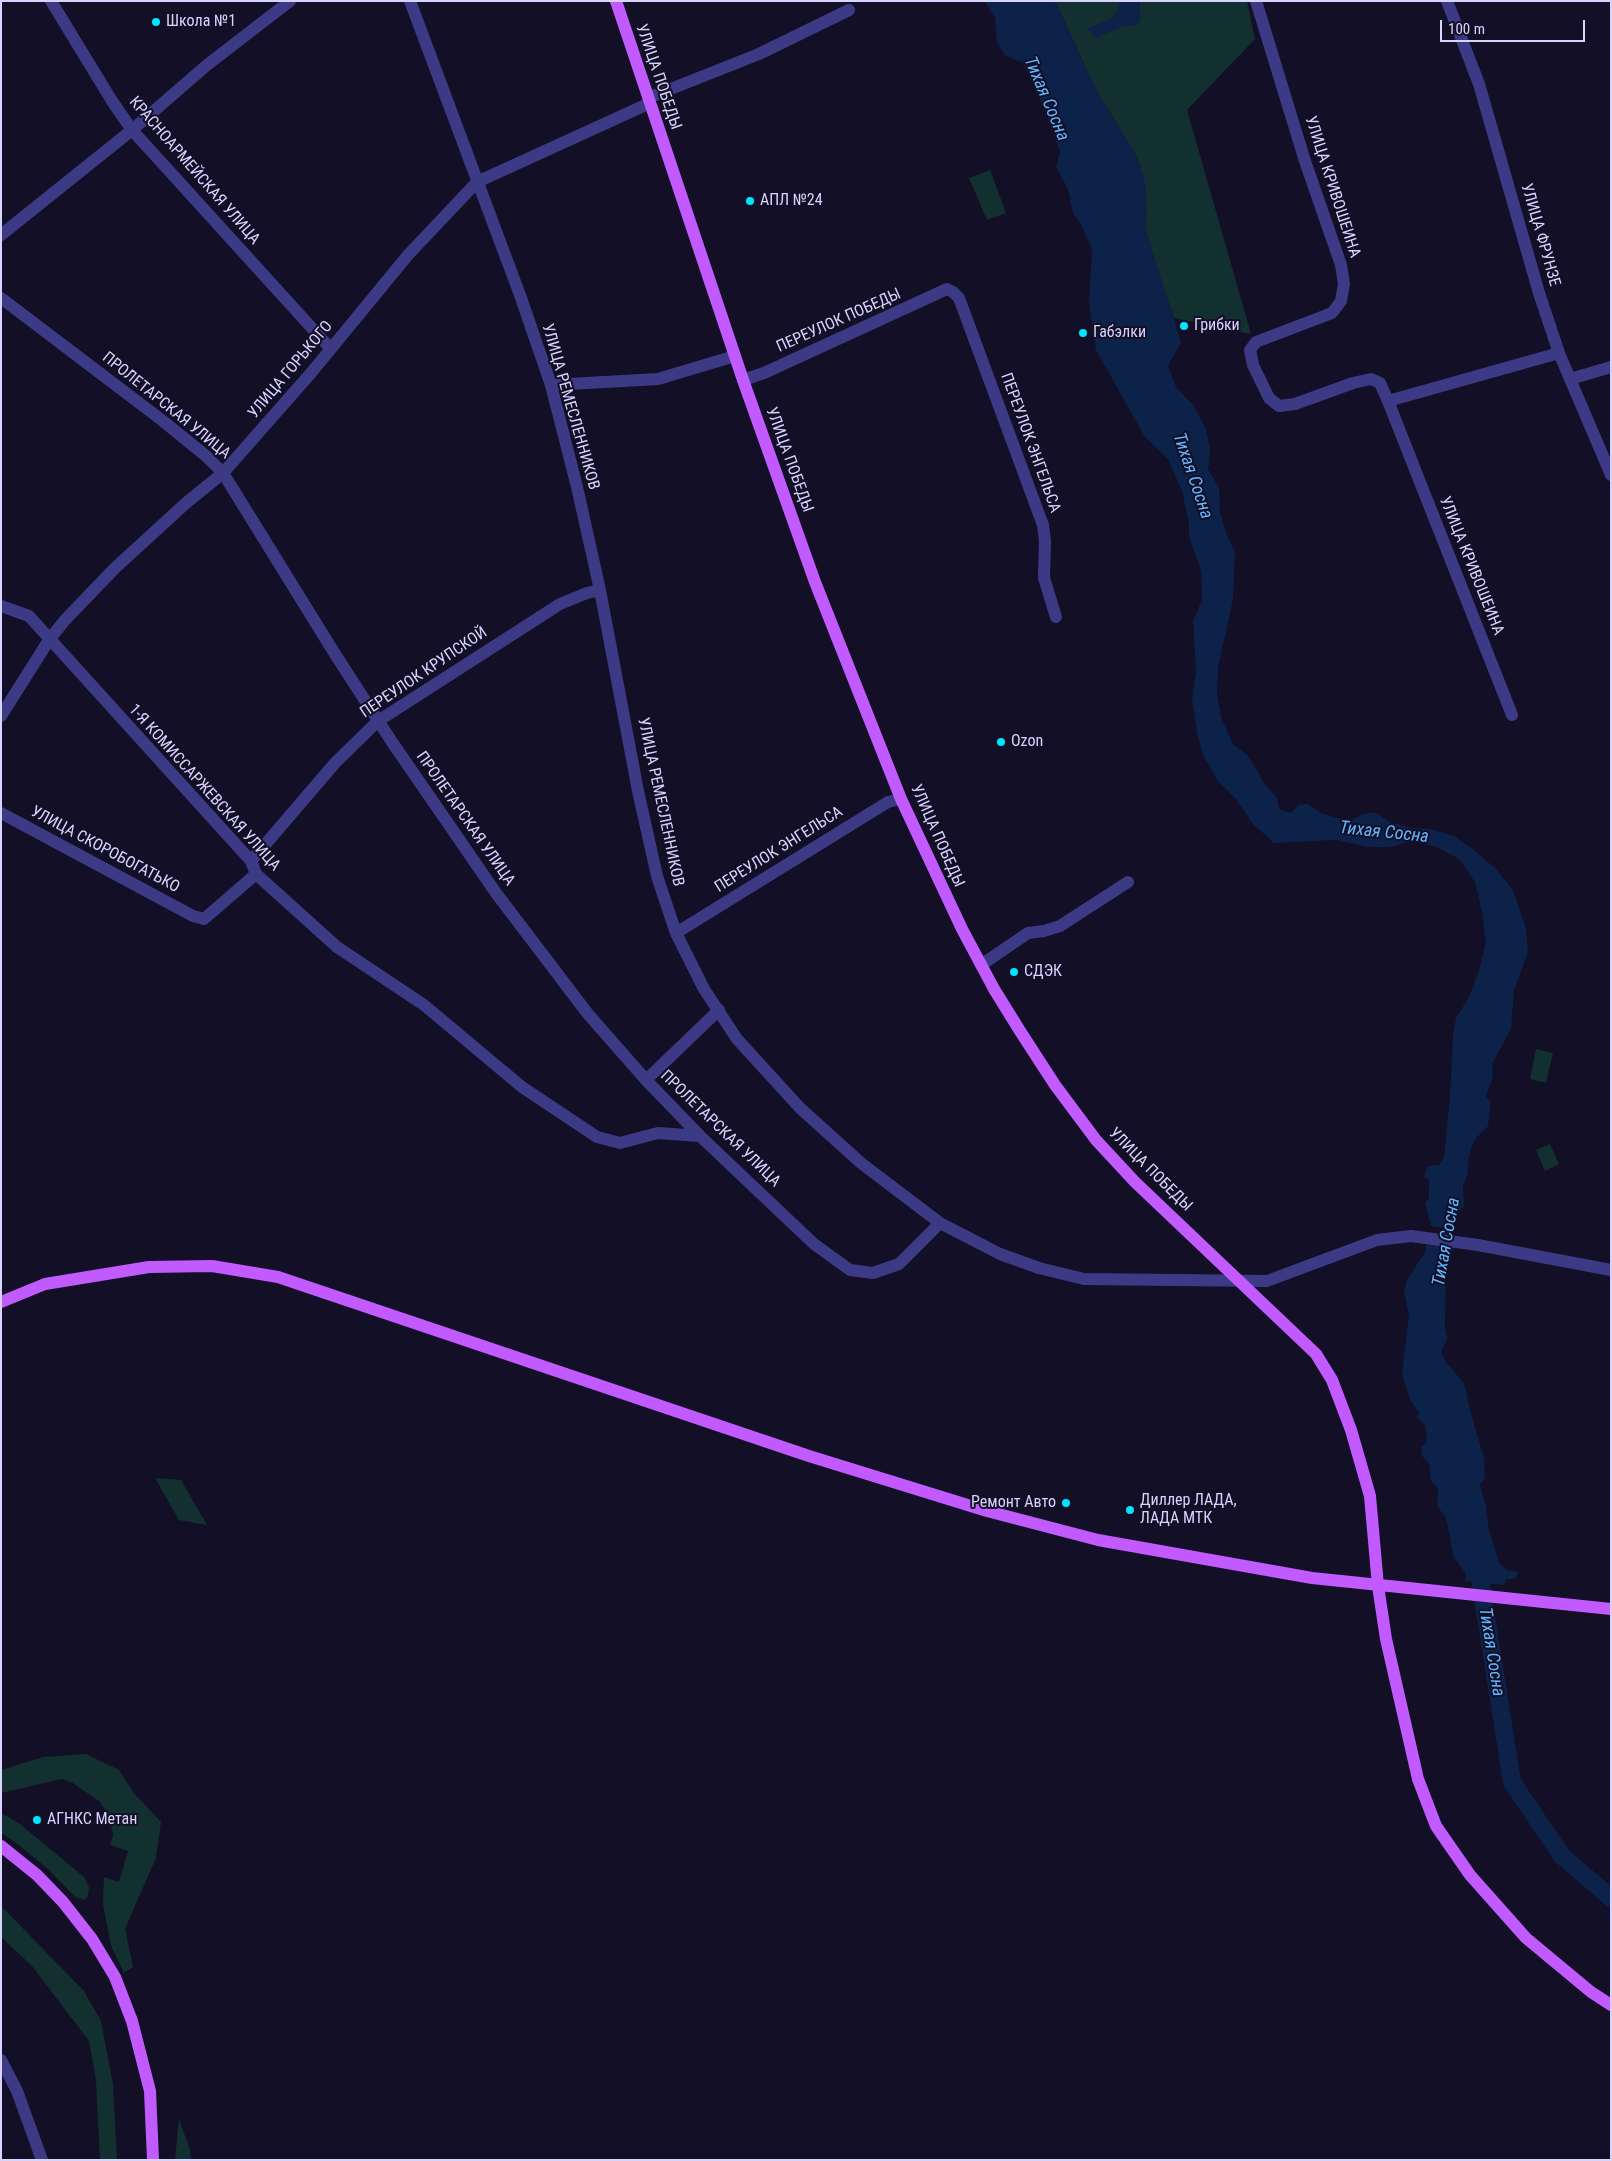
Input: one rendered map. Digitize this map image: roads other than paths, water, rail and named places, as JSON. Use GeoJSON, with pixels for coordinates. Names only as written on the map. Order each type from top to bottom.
{"type":"FeatureCollection","features":[{"type":"Feature","properties":{"kind":"main road","name":"УЛИЦА ПОБЕДЫ"},"geometry":{"type":"LineString","coordinates":[[616,1],[743,380],[815,582],[901,799],[937,878],[981,965],[1035,1054],[1096,1140],[1135,1182],[1316,1354],[1332,1380],[1351,1430],[1370,1496],[1378,1586],[1386,1639],[1418,1779],[1436,1826],[1470,1875],[1526,1938],[1591,1992],[1611,2005]]}},
{"type":"Feature","properties":{"kind":"main road"},"geometry":{"type":"LineString","coordinates":[[1,1302],[45,1284],[149,1267],[212,1266],[278,1276],[809,1456],[987,1511],[1098,1540],[1312,1578],[1611,1609]]}},
{"type":"Feature","properties":{"kind":"main road"},"geometry":{"type":"LineString","coordinates":[[1,1846],[44,1882],[63,1902],[92,1939],[115,1977],[132,2020],[150,2091],[153,2160]]}},
{"type":"Feature","properties":{"kind":"street","name":"КРАСНОАРМЕЙСКАЯ УЛИЦА"},"geometry":{"type":"LineString","coordinates":[[51,1],[112,101],[132,130],[330,348]]}},
{"type":"Feature","properties":{"kind":"street"},"geometry":{"type":"LineString","coordinates":[[1,235],[132,130],[207,65],[290,1]]}},
{"type":"Feature","properties":{"kind":"street","name":"УЛИЦА РЕМЕСЛЕННИКОВ"},"geometry":{"type":"LineString","coordinates":[[410,1],[533,330],[551,385],[577,487],[600,590],[638,791],[657,876],[676,933],[704,989],[737,1039],[800,1108],[861,1163],[940,1223],[1000,1254],[1039,1268],[1084,1280],[1267,1281],[1377,1240],[1411,1236],[1478,1245],[1611,1270]]}},
{"type":"Feature","properties":{"kind":"street","name":"УЛИЦА КРИВОШЕИНА"},"geometry":{"type":"LineString","coordinates":[[1256,1],[1305,161],[1341,265],[1344,284],[1341,300],[1332,312],[1256,342],[1250,350],[1253,365],[1268,398],[1279,406],[1296,404],[1353,382],[1371,378],[1380,383],[1512,715]]}},
{"type":"Feature","properties":{"kind":"street","name":"УЛИЦА ФРУНЗЕ"},"geometry":{"type":"LineString","coordinates":[[1447,1],[1480,84],[1539,293],[1559,353],[1611,475]]}},
{"type":"Feature","properties":{"kind":"street","name":"УЛИЦА ГОРЬКОГО"},"geometry":{"type":"LineString","coordinates":[[1,716],[49,640],[115,568],[186,503],[223,473],[311,373],[408,255],[477,182],[649,100],[759,54],[850,10]]}},
{"type":"Feature","properties":{"kind":"street","name":"ПЕРЕУЛОК ПОБЕДЫ"},"geometry":{"type":"LineString","coordinates":[[743,380],[764,373],[947,289]]}},
{"type":"Feature","properties":{"kind":"street","name":"ПЕРЕУЛОК ЭНГЕЛЬСА"},"geometry":{"type":"LineString","coordinates":[[947,289],[959,298],[1043,525],[1045,541],[1044,578],[1056,616]]}},
{"type":"Feature","properties":{"kind":"street","name":"ПРОЛЕТАРСКАЯ УЛИЦА"},"geometry":{"type":"LineString","coordinates":[[1,298],[163,422],[206,456],[223,473],[378,721],[496,893],[588,1014],[646,1080],[700,1136],[814,1244],[850,1270],[873,1273],[899,1264],[940,1223]]}},
{"type":"Feature","properties":{"kind":"street"},"geometry":{"type":"LineString","coordinates":[[1388,400],[1559,353]]}},
{"type":"Feature","properties":{"kind":"street"},"geometry":{"type":"LineString","coordinates":[[551,385],[658,379],[735,356]]}},
{"type":"Feature","properties":{"kind":"street"},"geometry":{"type":"LineString","coordinates":[[1570,379],[1611,367]]}},
{"type":"Feature","properties":{"kind":"street","name":"ПЕРЕУЛОК КРУПСКОЙ"},"geometry":{"type":"LineString","coordinates":[[251,861],[335,763],[378,721],[560,604],[587,592],[600,590]]}},
{"type":"Feature","properties":{"kind":"street","name":"1-Я КОМИССАРЖЕВСКАЯ УЛИЦА"},"geometry":{"type":"LineString","coordinates":[[1,606],[28,616],[251,861],[256,874],[337,947],[424,1005],[522,1087],[597,1137],[620,1143],[658,1133],[700,1136]]}},
{"type":"Feature","properties":{"kind":"street","name":"ПЕРЕУЛОК ЭНГЕЛЬСА"},"geometry":{"type":"LineString","coordinates":[[676,933],[888,802],[901,799]]}},
{"type":"Feature","properties":{"kind":"street","name":"УЛИЦА СКОРОБОГАТЬКО"},"geometry":{"type":"LineString","coordinates":[[1,813],[193,916],[204,919],[256,874]]}},
{"type":"Feature","properties":{"kind":"street"},"geometry":{"type":"LineString","coordinates":[[981,965],[1028,933],[1060,926],[1128,882]]}},
{"type":"Feature","properties":{"kind":"street"},"geometry":{"type":"LineString","coordinates":[[646,1080],[719,1010]]}},
{"type":"Feature","properties":{"kind":"street"},"geometry":{"type":"LineString","coordinates":[[1,2060],[17,2090],[42,2160]]}},
{"type":"Feature","properties":{"kind":"water"},"geometry":{"type":"Polygon","coordinates":[[[985,1],[1055,1],[1097,92],[1137,157],[1143,174],[1146,189],[1145,227],[1181,342],[1168,366],[1176,387],[1193,405],[1206,429],[1210,449],[1208,469],[1219,488],[1220,512],[1228,538],[1235,552],[1233,599],[1218,668],[1217,693],[1221,717],[1233,744],[1248,756],[1265,784],[1277,798],[1279,809],[1291,813],[1298,805],[1308,804],[1323,814],[1349,821],[1361,815],[1374,812],[1390,822],[1411,828],[1430,829],[1454,836],[1495,868],[1513,890],[1526,928],[1528,952],[1514,990],[1511,1029],[1492,1064],[1493,1076],[1486,1097],[1491,1103],[1488,1126],[1476,1138],[1471,1149],[1468,1173],[1463,1187],[1464,1206],[1452,1221],[1454,1230],[1431,1226],[1425,1203],[1429,1198],[1429,1180],[1424,1176],[1428,1166],[1439,1165],[1444,1158],[1456,1018],[1468,999],[1478,973],[1486,943],[1482,912],[1475,882],[1459,859],[1437,847],[1411,841],[1392,847],[1369,847],[1336,840],[1274,843],[1253,824],[1236,799],[1217,780],[1203,755],[1192,700],[1196,672],[1193,622],[1202,599],[1201,571],[1189,536],[1189,523],[1182,491],[1168,459],[1145,437],[1096,350],[1089,303],[1092,249],[1080,222],[1073,213],[1068,189],[1056,167],[1060,152],[1047,115],[1023,63],[1006,56],[997,43],[995,18],[985,1]]]}},
{"type":"Feature","properties":{"kind":"water"},"geometry":{"type":"Polygon","coordinates":[[[1119,1],[1140,1],[1140,21],[1134,26],[1123,26],[1096,38],[1087,29],[1113,18],[1118,10],[1119,1]]]}},
{"type":"Feature","properties":{"kind":"water"},"geometry":{"type":"Polygon","coordinates":[[[1427,1239],[1455,1243],[1450,1263],[1446,1267],[1445,1328],[1447,1339],[1441,1352],[1446,1362],[1464,1383],[1484,1458],[1485,1478],[1480,1485],[1486,1506],[1489,1530],[1499,1563],[1507,1570],[1518,1572],[1515,1579],[1506,1579],[1504,1585],[1465,1581],[1466,1576],[1454,1558],[1446,1518],[1437,1506],[1438,1488],[1431,1481],[1429,1463],[1422,1456],[1421,1448],[1427,1441],[1425,1425],[1417,1418],[1419,1413],[1410,1400],[1402,1373],[1409,1316],[1404,1291],[1407,1280],[1425,1252],[1427,1239]]]}},
{"type":"Feature","properties":{"kind":"waterway","name":"Тихая Сосна"},"geometry":{"type":"LineString","coordinates":[[1477,1559],[1512,1782],[1562,1856],[1611,1898]]}},
{"type":"Feature","properties":{"kind":"place","name":"Школа №1"},"geometry":{"type":"Point","coordinates":[156,22]}},
{"type":"Feature","properties":{"kind":"place","name":"АПЛ №24"},"geometry":{"type":"Point","coordinates":[750,201]}},
{"type":"Feature","properties":{"kind":"place","name":"Грибки"},"geometry":{"type":"Point","coordinates":[1184,326]}},
{"type":"Feature","properties":{"kind":"place","name":"Габэлки"},"geometry":{"type":"Point","coordinates":[1083,333]}},
{"type":"Feature","properties":{"kind":"place","name":"Ozon"},"geometry":{"type":"Point","coordinates":[1001,742]}},
{"type":"Feature","properties":{"kind":"place","name":"СДЭК"},"geometry":{"type":"Point","coordinates":[1014,972]}},
{"type":"Feature","properties":{"kind":"place","name":"Ремонт Авто"},"geometry":{"type":"Point","coordinates":[1066,1503]}},
{"type":"Feature","properties":{"kind":"place","name":"Диллер ЛАДА, ЛАДА МТК"},"geometry":{"type":"Point","coordinates":[1130,1510]}},
{"type":"Feature","properties":{"kind":"place","name":"АГНКС Метан"},"geometry":{"type":"Point","coordinates":[37,1820]}}]}
